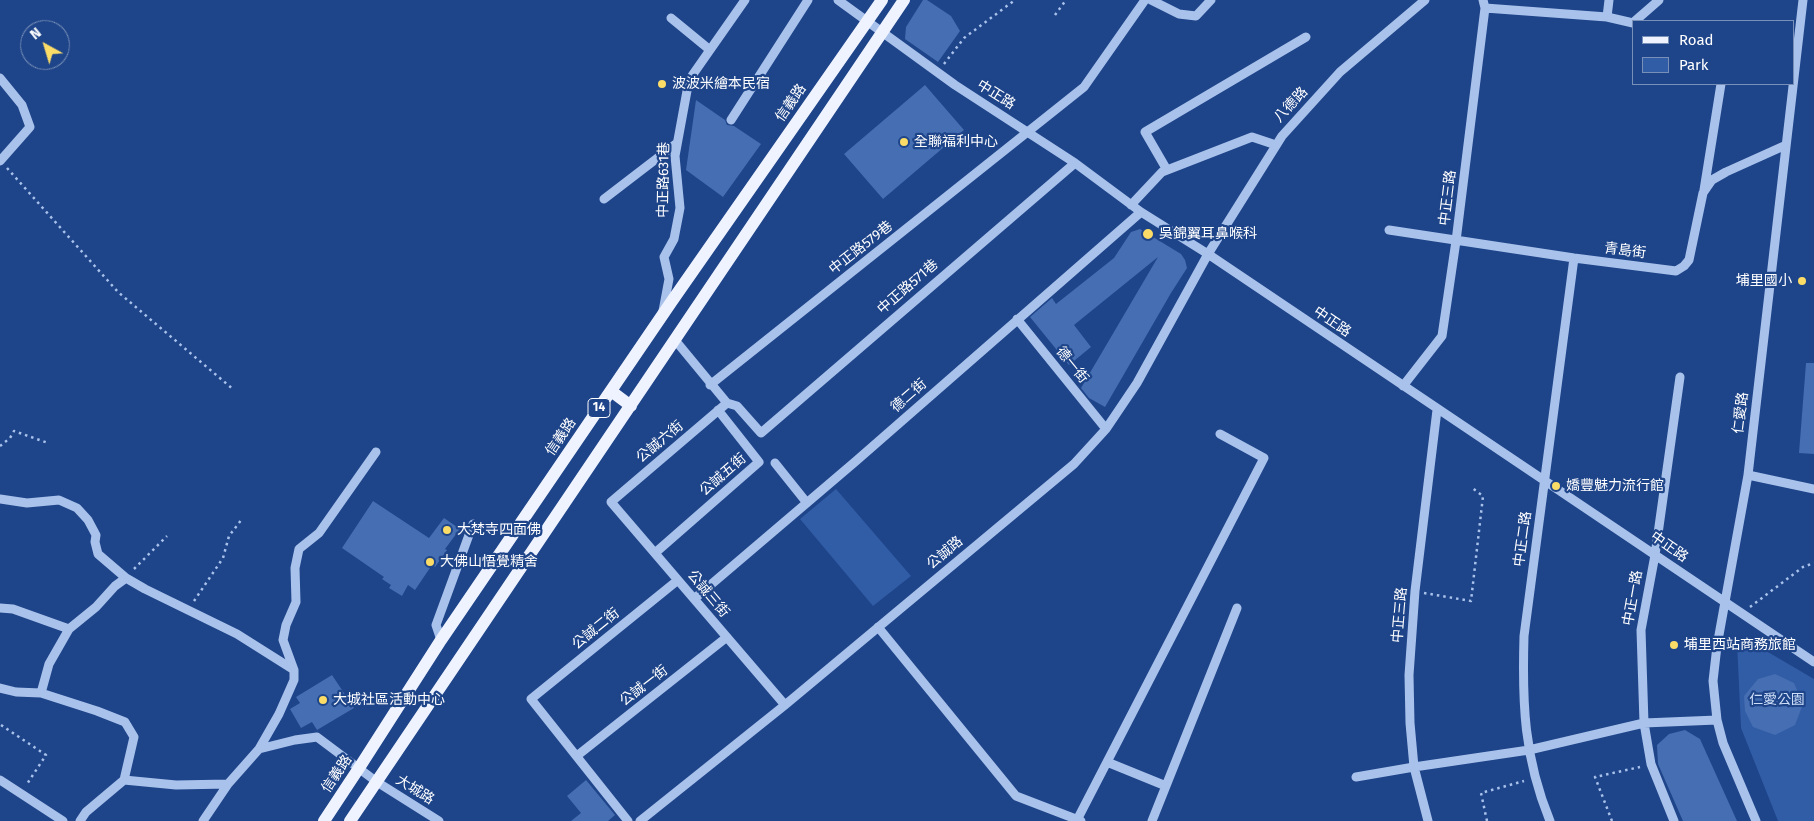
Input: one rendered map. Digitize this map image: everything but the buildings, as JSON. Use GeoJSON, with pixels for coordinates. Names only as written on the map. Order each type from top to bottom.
{"type":"FeatureCollection","features":[{"type":"Feature","properties":{"kind":"main road","name":"信義路"},"geometry":{"type":"LineString","coordinates":[[324,821],[441,640],[662,316],[882,0]]}},
{"type":"Feature","properties":{"kind":"main road","name":"14"},"geometry":{"type":"LineString","coordinates":[[350,821],[904,0]]}},
{"type":"Feature","properties":{"kind":"main road"},"geometry":{"type":"LineString","coordinates":[[611,391],[631,406]]}},
{"type":"Feature","properties":{"kind":"street","name":"中正路631巷"},"geometry":{"type":"LineString","coordinates":[[662,316],[669,279],[664,257],[674,239],[680,208],[675,156],[689,80],[745,0]]}},
{"type":"Feature","properties":{"kind":"street"},"geometry":{"type":"LineString","coordinates":[[731,120],[808,0]]}},
{"type":"Feature","properties":{"kind":"street","name":"中正路"},"geometry":{"type":"LineString","coordinates":[[838,0],[937,72],[1075,163],[1141,212],[1208,254],[1437,410],[1814,662]]}},
{"type":"Feature","properties":{"kind":"street","name":"中正路579巷"},"geometry":{"type":"LineString","coordinates":[[710,385],[1084,86],[1145,0]]}},
{"type":"Feature","properties":{"kind":"street"},"geometry":{"type":"LineString","coordinates":[[1151,0],[1179,14],[1196,16],[1211,0]]}},
{"type":"Feature","properties":{"kind":"street","name":"八德路"},"geometry":{"type":"LineString","coordinates":[[1208,254],[1282,136],[1340,72],[1425,0]]}},
{"type":"Feature","properties":{"kind":"street"},"geometry":{"type":"LineString","coordinates":[[1607,18],[1609,0]]}},
{"type":"Feature","properties":{"kind":"street"},"geometry":{"type":"LineString","coordinates":[[1636,20],[1659,0]]}},
{"type":"Feature","properties":{"kind":"street","name":"仁愛路"},"geometry":{"type":"LineString","coordinates":[[1794,77],[1803,0]]}},
{"type":"Feature","properties":{"kind":"street"},"geometry":{"type":"LineString","coordinates":[[1484,4],[1632,22]]}},
{"type":"Feature","properties":{"kind":"street","name":"中正三路"},"geometry":{"type":"LineString","coordinates":[[1403,386],[1442,336],[1456,241],[1484,4]]}},
{"type":"Feature","properties":{"kind":"street"},"geometry":{"type":"LineString","coordinates":[[671,18],[710,50]]}},
{"type":"Feature","properties":{"kind":"street"},"geometry":{"type":"LineString","coordinates":[[1166,170],[1145,132],[1306,37]]}},
{"type":"Feature","properties":{"kind":"street"},"geometry":{"type":"LineString","coordinates":[[0,78],[22,105],[30,127],[0,161]]}},
{"type":"Feature","properties":{"kind":"street","name":"青島街"},"geometry":{"type":"LineString","coordinates":[[1389,230],[1574,258],[1676,271],[1689,260],[1703,193],[1721,85]]}},
{"type":"Feature","properties":{"kind":"street","name":"仁愛路"},"geometry":{"type":"LineString","coordinates":[[1756,821],[1717,720],[1713,681],[1717,646],[1748,476],[1793,85]]}},
{"type":"Feature","properties":{"kind":"street"},"geometry":{"type":"LineString","coordinates":[[1131,205],[1166,170],[1252,137],[1276,145]]}},
{"type":"Feature","properties":{"kind":"street"},"geometry":{"type":"LineString","coordinates":[[604,199],[677,143]]}},
{"type":"Feature","properties":{"kind":"street"},"geometry":{"type":"LineString","coordinates":[[1703,193],[1712,180],[1786,145]]}},
{"type":"Feature","properties":{"kind":"street","name":"中正路571巷"},"geometry":{"type":"LineString","coordinates":[[726,403],[737,406],[761,432],[1075,163]]}},
{"type":"Feature","properties":{"kind":"street","name":"德二街"},"geometry":{"type":"LineString","coordinates":[[694,599],[1141,212]]}},
{"type":"Feature","properties":{"kind":"street","name":"公誠路"},"geometry":{"type":"LineString","coordinates":[[640,821],[784,705],[1074,464],[1106,429],[1137,383],[1208,254]]}},
{"type":"Feature","properties":{"kind":"street","name":"中正二路"},"geometry":{"type":"LineString","coordinates":[[1550,821],[1535,778],[1529,750],[1523,684],[1524,636],[1574,258]]}},
{"type":"Feature","properties":{"kind":"street","name":"德一街"},"geometry":{"type":"LineString","coordinates":[[1017,319],[1106,429]]}},
{"type":"Feature","properties":{"kind":"street"},"geometry":{"type":"LineString","coordinates":[[676,340],[726,403]]}},
{"type":"Feature","properties":{"kind":"street","name":"中正一路"},"geometry":{"type":"LineString","coordinates":[[1674,821],[1651,764],[1644,723],[1641,630],[1656,555],[1680,377]]}},
{"type":"Feature","properties":{"kind":"street","name":"公誠六街"},"geometry":{"type":"LineString","coordinates":[[611,502],[726,403]]}},
{"type":"Feature","properties":{"kind":"street","name":"公誠五街"},"geometry":{"type":"LineString","coordinates":[[655,553],[759,462],[718,410]]}},
{"type":"Feature","properties":{"kind":"street","name":"中正三路"},"geometry":{"type":"LineString","coordinates":[[1428,821],[1414,767],[1410,723],[1409,675],[1415,591],[1437,410]]}},
{"type":"Feature","properties":{"kind":"street"},"geometry":{"type":"LineString","coordinates":[[878,627],[1016,796],[1079,820],[1264,458],[1220,434]]}},
{"type":"Feature","properties":{"kind":"street"},"geometry":{"type":"LineString","coordinates":[[203,821],[228,784],[259,749],[279,714],[294,680],[294,670],[283,640],[286,625],[296,602],[295,568],[299,549],[318,532],[376,452]]}},
{"type":"Feature","properties":{"kind":"street"},"geometry":{"type":"LineString","coordinates":[[774,463],[807,503]]}},
{"type":"Feature","properties":{"kind":"street"},"geometry":{"type":"LineString","coordinates":[[1748,476],[1814,489]]}},
{"type":"Feature","properties":{"kind":"street"},"geometry":{"type":"LineString","coordinates":[[0,499],[27,503],[59,500],[77,508],[88,520],[96,535],[95,542],[98,554],[126,578],[237,634],[294,670]]}},
{"type":"Feature","properties":{"kind":"street","name":"公誠三街"},"geometry":{"type":"LineString","coordinates":[[611,502],[784,705]]}},
{"type":"Feature","properties":{"kind":"street"},"geometry":{"type":"LineString","coordinates":[[441,640],[436,625],[473,524]]}},
{"type":"Feature","properties":{"kind":"street"},"geometry":{"type":"LineString","coordinates":[[41,692],[49,664],[69,629],[96,608],[115,586],[126,578]]}},
{"type":"Feature","properties":{"kind":"street","name":"公誠二街"},"geometry":{"type":"LineString","coordinates":[[578,756],[531,699],[678,580]]}},
{"type":"Feature","properties":{"kind":"street"},"geometry":{"type":"LineString","coordinates":[[0,608],[12,609],[69,629]]}},
{"type":"Feature","properties":{"kind":"street"},"geometry":{"type":"LineString","coordinates":[[1152,821],[1237,608]]}},
{"type":"Feature","properties":{"kind":"street","name":"公誠一街"},"geometry":{"type":"LineString","coordinates":[[578,756],[727,637]]}},
{"type":"Feature","properties":{"kind":"street"},"geometry":{"type":"LineString","coordinates":[[0,688],[16,692],[41,692],[125,722],[134,737],[124,780],[86,812],[80,821]]}},
{"type":"Feature","properties":{"kind":"street"},"geometry":{"type":"LineString","coordinates":[[1356,777],[1529,750],[1644,723],[1717,720]]}},
{"type":"Feature","properties":{"kind":"street","name":"大城路"},"geometry":{"type":"LineString","coordinates":[[259,749],[295,740],[317,737],[377,782],[439,821]]}},
{"type":"Feature","properties":{"kind":"street"},"geometry":{"type":"LineString","coordinates":[[578,756],[628,821]]}},
{"type":"Feature","properties":{"kind":"street"},"geometry":{"type":"LineString","coordinates":[[1107,762],[1166,786]]}},
{"type":"Feature","properties":{"kind":"street"},"geometry":{"type":"LineString","coordinates":[[0,780],[63,821]]}},
{"type":"Feature","properties":{"kind":"street"},"geometry":{"type":"LineString","coordinates":[[124,780],[176,785],[228,784]]}},
{"type":"Feature","properties":{"kind":"path"},"geometry":{"type":"LineString","coordinates":[[937,72],[964,38],[1015,0]]}},
{"type":"Feature","properties":{"kind":"path"},"geometry":{"type":"LineString","coordinates":[[1055,15],[1066,0]]}},
{"type":"Feature","properties":{"kind":"path"},"geometry":{"type":"LineString","coordinates":[[0,161],[118,292],[234,390]]}},
{"type":"Feature","properties":{"kind":"path"},"geometry":{"type":"LineString","coordinates":[[0,446],[10,438],[14,431],[48,443]]}},
{"type":"Feature","properties":{"kind":"path"},"geometry":{"type":"LineString","coordinates":[[1415,591],[1470,601],[1484,496],[1471,487]]}},
{"type":"Feature","properties":{"kind":"path"},"geometry":{"type":"LineString","coordinates":[[187,610],[223,558],[229,536],[242,519]]}},
{"type":"Feature","properties":{"kind":"path"},"geometry":{"type":"LineString","coordinates":[[126,578],[167,536]]}},
{"type":"Feature","properties":{"kind":"path"},"geometry":{"type":"LineString","coordinates":[[1741,614],[1803,567],[1814,563]]}},
{"type":"Feature","properties":{"kind":"path"},"geometry":{"type":"LineString","coordinates":[[1,725],[46,754],[20,793]]}},
{"type":"Feature","properties":{"kind":"path"},"geometry":{"type":"LineString","coordinates":[[1612,821],[1595,777],[1651,764]]}},
{"type":"Feature","properties":{"kind":"path"},"geometry":{"type":"LineString","coordinates":[[1487,821],[1481,792],[1535,778]]}},
{"type":"Feature","properties":{"kind":"green space"},"geometry":{"type":"Polygon","coordinates":[[[836,489],[911,576],[873,606],[800,519],[836,489]]]}},
{"type":"Feature","properties":{"kind":"green space","name":"仁愛公園"},"geometry":{"type":"Polygon","coordinates":[[[1737,643],[1756,645],[1814,679],[1814,821],[1778,821],[1741,728],[1737,643]]]}},
{"type":"Feature","properties":{"kind":"place","name":"波波米繪本民宿"},"geometry":{"type":"Point","coordinates":[662,84]}},
{"type":"Feature","properties":{"kind":"place","name":"全聯福利中心"},"geometry":{"type":"Point","coordinates":[904,142]}},
{"type":"Feature","properties":{"kind":"place","name":"吳錦翼耳鼻喉科"},"geometry":{"type":"Point","coordinates":[1148,234]}},
{"type":"Feature","properties":{"kind":"place","name":"埔里國小"},"geometry":{"type":"Point","coordinates":[1802,281]}},
{"type":"Feature","properties":{"kind":"place","name":"嬌豐魅力流行館"},"geometry":{"type":"Point","coordinates":[1556,486]}},
{"type":"Feature","properties":{"kind":"place","name":"大梵寺四面佛"},"geometry":{"type":"Point","coordinates":[447,530]}},
{"type":"Feature","properties":{"kind":"place","name":"大佛山悟覺精舍"},"geometry":{"type":"Point","coordinates":[430,562]}},
{"type":"Feature","properties":{"kind":"place","name":"埔里西站商務旅館"},"geometry":{"type":"Point","coordinates":[1674,645]}},
{"type":"Feature","properties":{"kind":"place","name":"大城社區活動中心"},"geometry":{"type":"Point","coordinates":[323,700]}}]}
